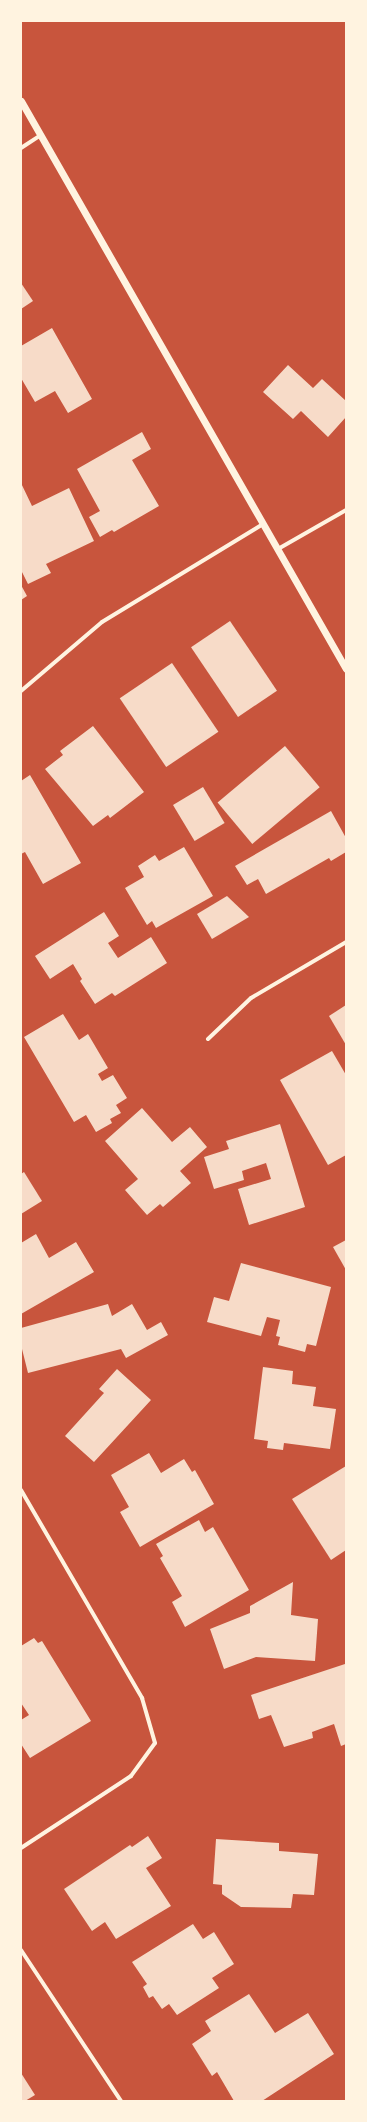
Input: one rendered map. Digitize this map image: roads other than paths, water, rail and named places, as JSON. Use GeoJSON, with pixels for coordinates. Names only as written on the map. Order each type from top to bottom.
{"type":"FeatureCollection","features":[{"type":"Feature","properties":{"kind":"street"},"geometry":{"type":"LineString","coordinates":[[21,101],[346,669]]}},
{"type":"Feature","properties":{"kind":"street"},"geometry":{"type":"LineString","coordinates":[[21,148],[41,135]]}},
{"type":"Feature","properties":{"kind":"street"},"geometry":{"type":"LineString","coordinates":[[278,550],[346,510]]}},
{"type":"Feature","properties":{"kind":"street"},"geometry":{"type":"LineString","coordinates":[[21,691],[102,622],[263,524]]}},
{"type":"Feature","properties":{"kind":"street"},"geometry":{"type":"LineString","coordinates":[[208,1039],[251,998],[346,942]]}},
{"type":"Feature","properties":{"kind":"street"},"geometry":{"type":"LineString","coordinates":[[21,1490],[142,1698],[155,1744],[131,1776],[21,1848]]}},
{"type":"Feature","properties":{"kind":"street"},"geometry":{"type":"LineString","coordinates":[[21,1950],[121,2101]]}}]}
